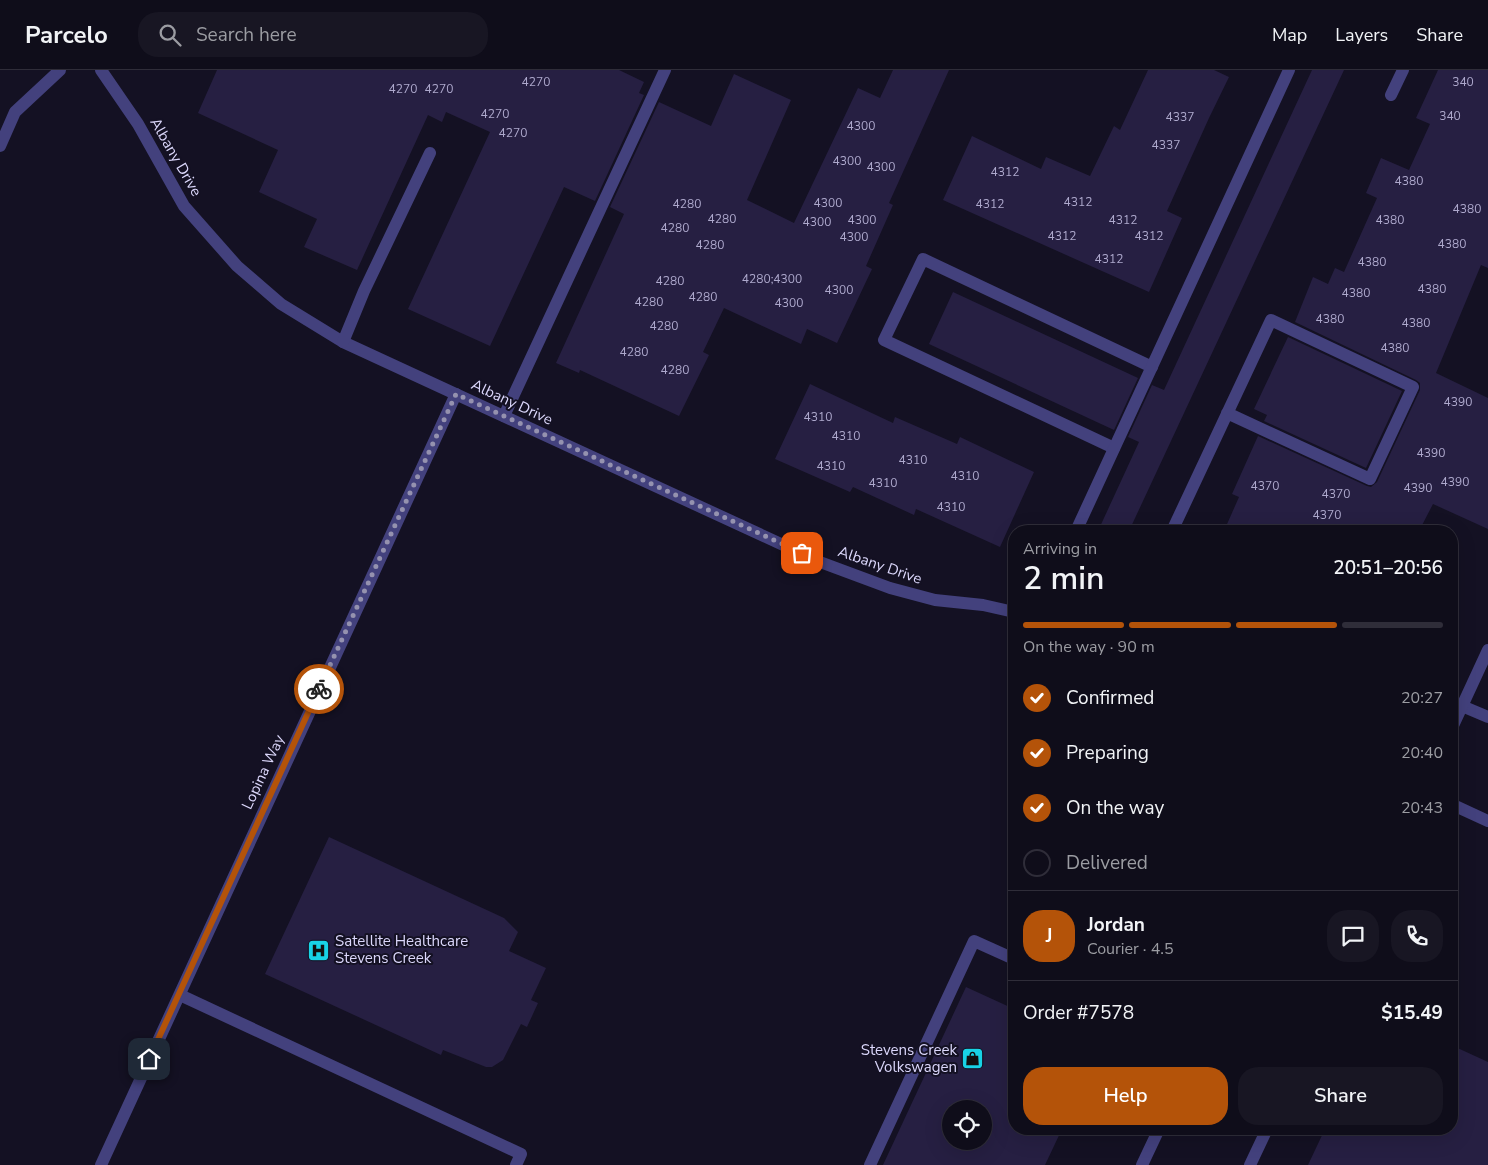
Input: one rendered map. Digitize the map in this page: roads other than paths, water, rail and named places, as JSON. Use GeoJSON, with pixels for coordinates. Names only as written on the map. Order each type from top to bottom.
{"type":"FeatureCollection","features":[{"type":"Feature","properties":{"kind":"street"},"geometry":{"type":"LineString","coordinates":[[0,146],[15,112],[60,70]]}},
{"type":"Feature","properties":{"kind":"street","name":"Albany Drive"},"geometry":{"type":"LineString","coordinates":[[101,70],[138,124],[184,206],[236,266],[281,304],[343,342],[820,562],[890,588],[936,600],[983,605],[1008,611]]}},
{"type":"Feature","properties":{"kind":"street"},"geometry":{"type":"LineString","coordinates":[[504,416],[665,70]]}},
{"type":"Feature","properties":{"kind":"street"},"geometry":{"type":"LineString","coordinates":[[1079,525],[1289,70]]}},
{"type":"Feature","properties":{"kind":"street"},"geometry":{"type":"LineString","coordinates":[[1391,95],[1403,70]]}},
{"type":"Feature","properties":{"kind":"street"},"geometry":{"type":"LineString","coordinates":[[343,342],[364,291],[430,153]]}},
{"type":"Feature","properties":{"kind":"street"},"geometry":{"type":"LineString","coordinates":[[1114,448],[884,340],[923,259],[1152,367]]}},
{"type":"Feature","properties":{"kind":"street"},"geometry":{"type":"LineString","coordinates":[[1175,525],[1270,320],[1413,386],[1370,479],[1227,413]]}},
{"type":"Feature","properties":{"kind":"street","name":"Lopina Way"},"geometry":{"type":"LineString","coordinates":[[101,1165],[119,1122],[180,995],[456,394]]}},
{"type":"Feature","properties":{"kind":"street"},"geometry":{"type":"LineString","coordinates":[[1458,715],[1488,650]]}},
{"type":"Feature","properties":{"kind":"street"},"geometry":{"type":"LineString","coordinates":[[1462,706],[1488,717]]}},
{"type":"Feature","properties":{"kind":"street"},"geometry":{"type":"LineString","coordinates":[[1458,807],[1488,821]]}},
{"type":"Feature","properties":{"kind":"street"},"geometry":{"type":"LineString","coordinates":[[870,1165],[974,941],[1008,957]]}},
{"type":"Feature","properties":{"kind":"street"},"geometry":{"type":"LineString","coordinates":[[180,995],[521,1154],[516,1165]]}},
{"type":"Feature","properties":{"kind":"street"},"geometry":{"type":"LineString","coordinates":[[1142,1165],[1156,1135]]}},
{"type":"Feature","properties":{"kind":"street"},"geometry":{"type":"LineString","coordinates":[[1250,1165],[1264,1135]]}},
{"type":"Feature","properties":{"kind":"place","name":"Satellite Healthcare Stevens Creek"},"geometry":{"type":"Point","coordinates":[319,950]}},
{"type":"Feature","properties":{"kind":"place","name":"Stevens Creek Volkswagen"},"geometry":{"type":"Point","coordinates":[973,1059]}}]}
